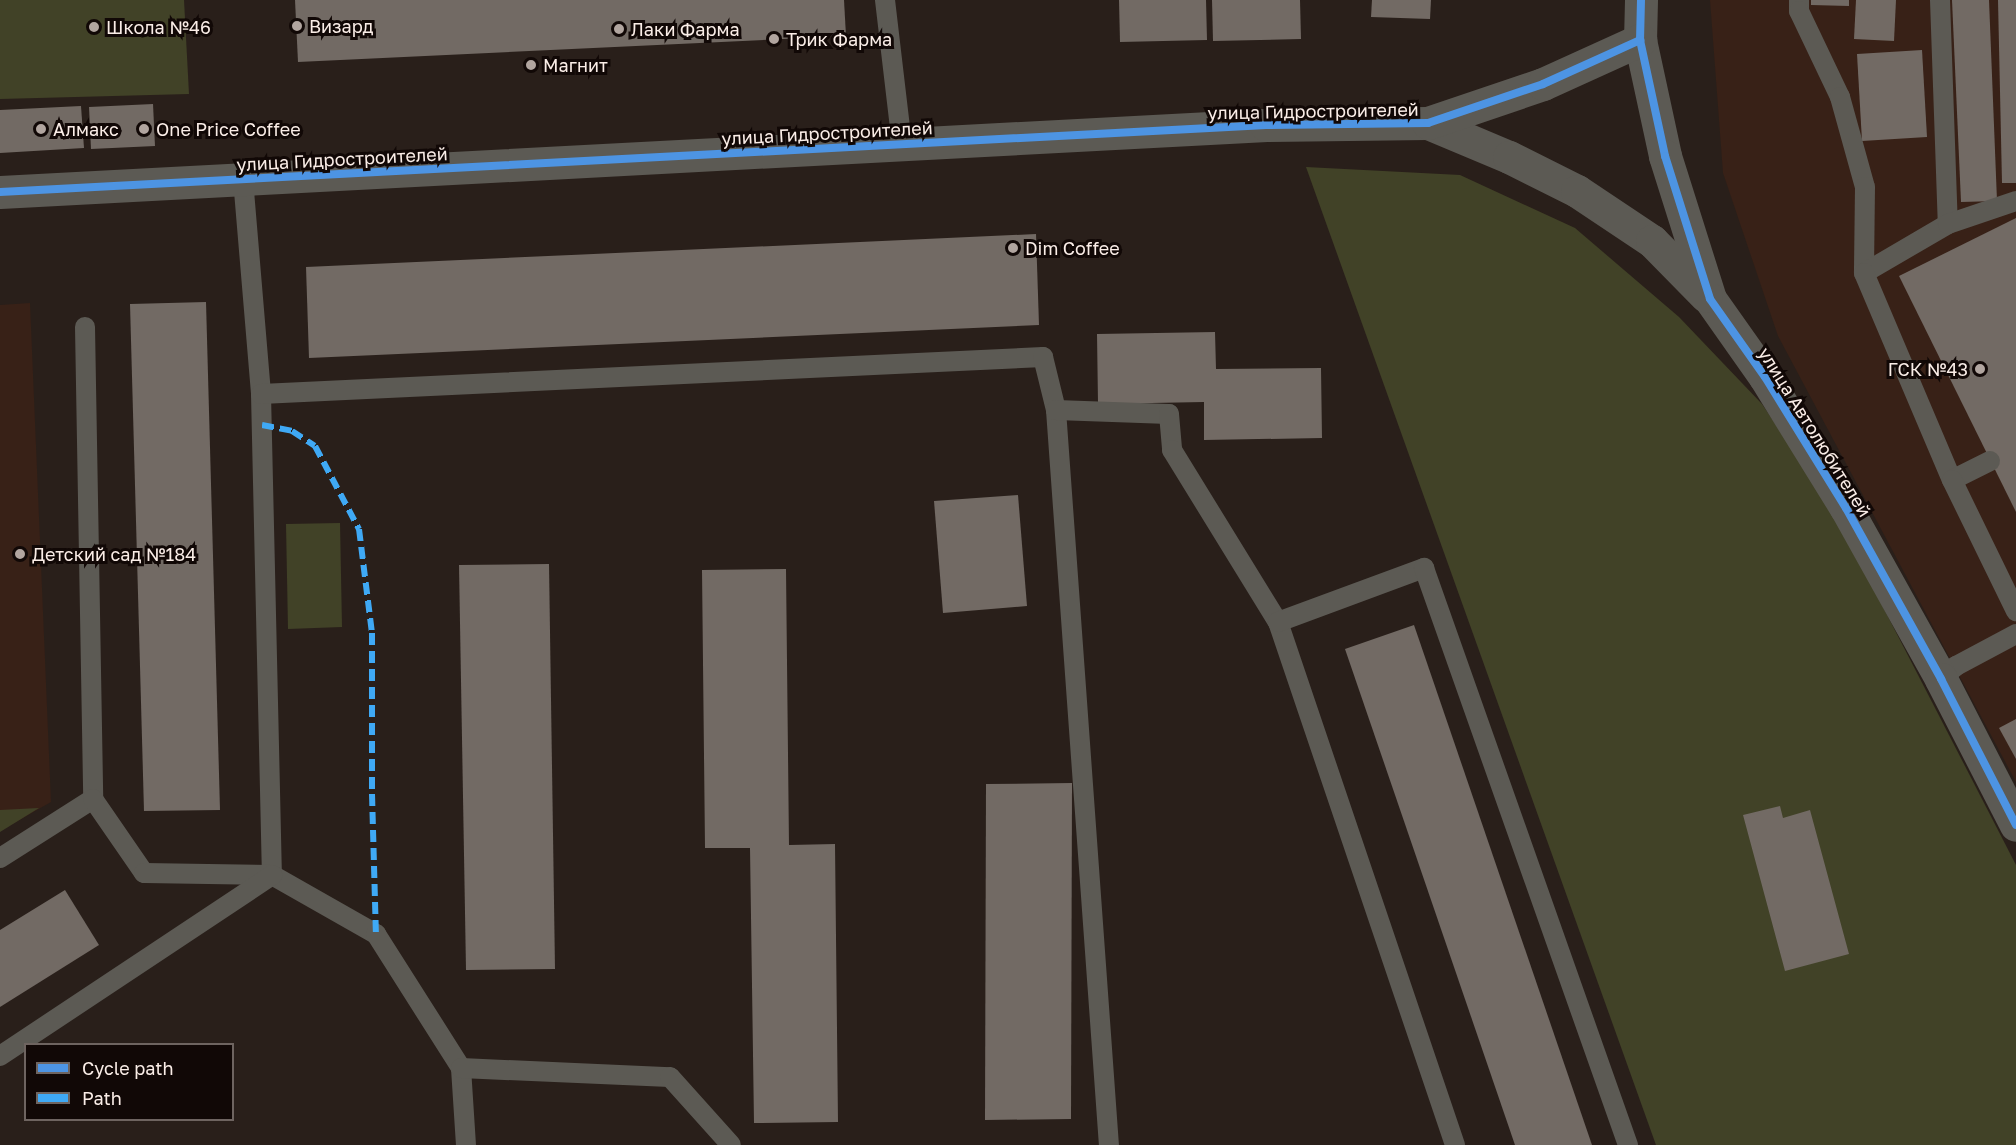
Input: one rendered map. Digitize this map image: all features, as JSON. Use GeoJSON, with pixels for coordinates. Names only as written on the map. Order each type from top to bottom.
{"type":"FeatureCollection","features":[{"type":"Feature","properties":{"kind":"street","name":"улица Автолюбителей"},"geometry":{"type":"LineString","coordinates":[[1641,0],[1640,40],[1665,156],[1710,300],[1765,377],[1846,508],[1941,679],[2016,825]]}},
{"type":"Feature","properties":{"kind":"street","name":"улица Гидростроителей"},"geometry":{"type":"LineString","coordinates":[[0,192],[1266,124],[1428,123],[1543,84],[1640,40]]}},
{"type":"Feature","properties":{"kind":"street","name":"улица Гидростроителей"},"geometry":{"type":"LineString","coordinates":[[1428,123],[1577,191],[1652,241],[1710,300]]}},
{"type":"Feature","properties":{"kind":"lane"},"geometry":{"type":"LineString","coordinates":[[885,0],[902,144]]}},
{"type":"Feature","properties":{"kind":"lane"},"geometry":{"type":"LineString","coordinates":[[1799,0],[1799,11],[1840,97],[1865,187],[1864,273],[1952,480],[2016,611]]}},
{"type":"Feature","properties":{"kind":"lane"},"geometry":{"type":"LineString","coordinates":[[1940,0],[1948,224]]}},
{"type":"Feature","properties":{"kind":"lane"},"geometry":{"type":"LineString","coordinates":[[243,179],[261,394],[272,875]]}},
{"type":"Feature","properties":{"kind":"lane"},"geometry":{"type":"LineString","coordinates":[[1864,273],[1948,224],[2016,201]]}},
{"type":"Feature","properties":{"kind":"lane"},"geometry":{"type":"LineString","coordinates":[[85,327],[93,799],[144,873],[272,875],[376,934],[461,1068],[466,1145]]}},
{"type":"Feature","properties":{"kind":"lane"},"geometry":{"type":"LineString","coordinates":[[261,394],[1043,357],[1056,410],[1109,1145]]}},
{"type":"Feature","properties":{"kind":"lane"},"geometry":{"type":"LineString","coordinates":[[1056,410],[1169,414],[1172,450],[1278,622],[1455,1145]]}},
{"type":"Feature","properties":{"kind":"lane"},"geometry":{"type":"LineString","coordinates":[[1952,480],[1990,461]]}},
{"type":"Feature","properties":{"kind":"lane"},"geometry":{"type":"LineString","coordinates":[[1278,622],[1424,568],[1628,1145]]}},
{"type":"Feature","properties":{"kind":"lane"},"geometry":{"type":"LineString","coordinates":[[1941,679],[1956,666],[2016,634]]}},
{"type":"Feature","properties":{"kind":"lane"},"geometry":{"type":"LineString","coordinates":[[0,858],[93,799]]}},
{"type":"Feature","properties":{"kind":"lane"},"geometry":{"type":"LineString","coordinates":[[0,1056],[272,875]]}},
{"type":"Feature","properties":{"kind":"lane"},"geometry":{"type":"LineString","coordinates":[[461,1068],[670,1077],[731,1145]]}},
{"type":"Feature","properties":{"kind":"shaded area"},"geometry":{"type":"Polygon","coordinates":[[[1710,0],[2016,0],[2016,782],[1778,336],[1723,173],[1710,0]]]}},
{"type":"Feature","properties":{"kind":"shaded area","name":"Детский сад №184"},"geometry":{"type":"Polygon","coordinates":[[[30,303],[51,802],[0,831],[0,305],[30,303]]]}},
{"type":"Feature","properties":{"kind":"green space","name":"Школа №46"},"geometry":{"type":"Polygon","coordinates":[[[0,0],[184,0],[189,94],[0,99],[0,0]]]}},
{"type":"Feature","properties":{"kind":"green space"},"geometry":{"type":"Polygon","coordinates":[[[1306,167],[1460,175],[1575,228],[1679,317],[1762,404],[1834,512],[2016,865],[2016,1145],[1656,1145],[1306,167]]]}},
{"type":"Feature","properties":{"kind":"green space"},"geometry":{"type":"Polygon","coordinates":[[[340,523],[342,627],[288,629],[286,524],[340,523]]]}},
{"type":"Feature","properties":{"kind":"green space"},"geometry":{"type":"Polygon","coordinates":[[[39,808],[0,832],[0,810],[39,808]]]}},
{"type":"Feature","properties":{"kind":"building"},"geometry":{"type":"Polygon","coordinates":[[[295,0],[844,0],[846,36],[298,62],[295,0]]]}},
{"type":"Feature","properties":{"kind":"building"},"geometry":{"type":"Polygon","coordinates":[[[1119,0],[1206,0],[1207,40],[1120,42],[1119,0]]]}},
{"type":"Feature","properties":{"kind":"building"},"geometry":{"type":"Polygon","coordinates":[[[1212,0],[1300,0],[1301,39],[1213,41],[1212,0]]]}},
{"type":"Feature","properties":{"kind":"building"},"geometry":{"type":"Polygon","coordinates":[[[1372,0],[1431,0],[1430,19],[1371,17],[1372,0]]]}},
{"type":"Feature","properties":{"kind":"building"},"geometry":{"type":"Polygon","coordinates":[[[1811,0],[1849,0],[1849,6],[1811,5],[1811,0]]]}},
{"type":"Feature","properties":{"kind":"building"},"geometry":{"type":"Polygon","coordinates":[[[1856,0],[1896,0],[1894,41],[1854,39],[1856,0]]]}},
{"type":"Feature","properties":{"kind":"building"},"geometry":{"type":"Polygon","coordinates":[[[1952,0],[1989,0],[1997,201],[1961,202],[1952,0]]]}},
{"type":"Feature","properties":{"kind":"building"},"geometry":{"type":"Polygon","coordinates":[[[1998,0],[2016,0],[2016,183],[2002,183],[1998,0]]]}},
{"type":"Feature","properties":{"kind":"building"},"geometry":{"type":"Polygon","coordinates":[[[1922,50],[1927,137],[1862,141],[1857,54],[1922,50]]]}},
{"type":"Feature","properties":{"kind":"building"},"geometry":{"type":"Polygon","coordinates":[[[153,104],[155,146],[91,149],[89,107],[153,104]]]}},
{"type":"Feature","properties":{"kind":"building","name":"Алмакс"},"geometry":{"type":"Polygon","coordinates":[[[81,106],[84,148],[0,153],[0,110],[81,106]]]}},
{"type":"Feature","properties":{"kind":"building","name":"ГСК №43"},"geometry":{"type":"Polygon","coordinates":[[[2016,218],[2016,512],[1899,276],[2016,218]]]}},
{"type":"Feature","properties":{"kind":"building"},"geometry":{"type":"Polygon","coordinates":[[[1036,234],[1039,325],[309,358],[306,267],[1036,234]]]}},
{"type":"Feature","properties":{"kind":"building"},"geometry":{"type":"Polygon","coordinates":[[[206,302],[220,810],[144,811],[130,304],[206,302]]]}},
{"type":"Feature","properties":{"kind":"building"},"geometry":{"type":"Polygon","coordinates":[[[1215,332],[1216,369],[1321,368],[1322,438],[1204,440],[1204,402],[1098,404],[1097,334],[1215,332]]]}},
{"type":"Feature","properties":{"kind":"building"},"geometry":{"type":"Polygon","coordinates":[[[1018,495],[1027,606],[943,613],[934,501],[1018,495]]]}},
{"type":"Feature","properties":{"kind":"building"},"geometry":{"type":"Polygon","coordinates":[[[549,564],[555,969],[466,970],[459,565],[549,564]]]}},
{"type":"Feature","properties":{"kind":"building"},"geometry":{"type":"Polygon","coordinates":[[[786,569],[789,845],[835,844],[838,1122],[754,1123],[750,848],[705,848],[702,570],[786,569]]]}},
{"type":"Feature","properties":{"kind":"building"},"geometry":{"type":"Polygon","coordinates":[[[1414,625],[1592,1145],[1515,1145],[1345,649],[1414,625]]]}},
{"type":"Feature","properties":{"kind":"building"},"geometry":{"type":"Polygon","coordinates":[[[2016,719],[2016,759],[1999,728],[2016,719]]]}},
{"type":"Feature","properties":{"kind":"building"},"geometry":{"type":"Polygon","coordinates":[[[1072,783],[1071,1119],[985,1120],[986,784],[1072,783]]]}},
{"type":"Feature","properties":{"kind":"building"},"geometry":{"type":"Polygon","coordinates":[[[1780,806],[1783,818],[1810,810],[1849,954],[1785,971],[1743,815],[1780,806]]]}},
{"type":"Feature","properties":{"kind":"building"},"geometry":{"type":"Polygon","coordinates":[[[65,890],[99,945],[0,1007],[0,930],[65,890]]]}},
{"type":"Feature","properties":{"kind":"marked path"},"geometry":{"type":"LineString","coordinates":[[262,425],[292,431],[315,446],[359,529],[372,633],[372,794],[376,934]]}},
{"type":"Feature","properties":{"kind":"cycle path"},"geometry":{"type":"LineString","coordinates":[[1641,0],[1640,40],[1665,156],[1710,299],[1765,377],[1846,508],[1941,679],[2016,825]]}},
{"type":"Feature","properties":{"kind":"cycle path"},"geometry":{"type":"LineString","coordinates":[[0,192],[1266,125],[1428,123],[1543,84],[1640,40]]}},
{"type":"Feature","properties":{"kind":"place","name":"Визард"},"geometry":{"type":"Point","coordinates":[297,26]}},
{"type":"Feature","properties":{"kind":"place","name":"Школа №46"},"geometry":{"type":"Point","coordinates":[94,27]}},
{"type":"Feature","properties":{"kind":"place","name":"Лаки Фарма"},"geometry":{"type":"Point","coordinates":[619,29]}},
{"type":"Feature","properties":{"kind":"place","name":"Трик Фарма"},"geometry":{"type":"Point","coordinates":[774,39]}},
{"type":"Feature","properties":{"kind":"place","name":"Магнит"},"geometry":{"type":"Point","coordinates":[531,65]}},
{"type":"Feature","properties":{"kind":"place","name":"Алмакс"},"geometry":{"type":"Point","coordinates":[41,129]}},
{"type":"Feature","properties":{"kind":"place","name":"One Price Coffee"},"geometry":{"type":"Point","coordinates":[144,129]}},
{"type":"Feature","properties":{"kind":"place","name":"Dim Coffee"},"geometry":{"type":"Point","coordinates":[1013,248]}},
{"type":"Feature","properties":{"kind":"place","name":"ГСК №43"},"geometry":{"type":"Point","coordinates":[1980,369]}},
{"type":"Feature","properties":{"kind":"place","name":"Детский сад №184"},"geometry":{"type":"Point","coordinates":[20,554]}}]}
